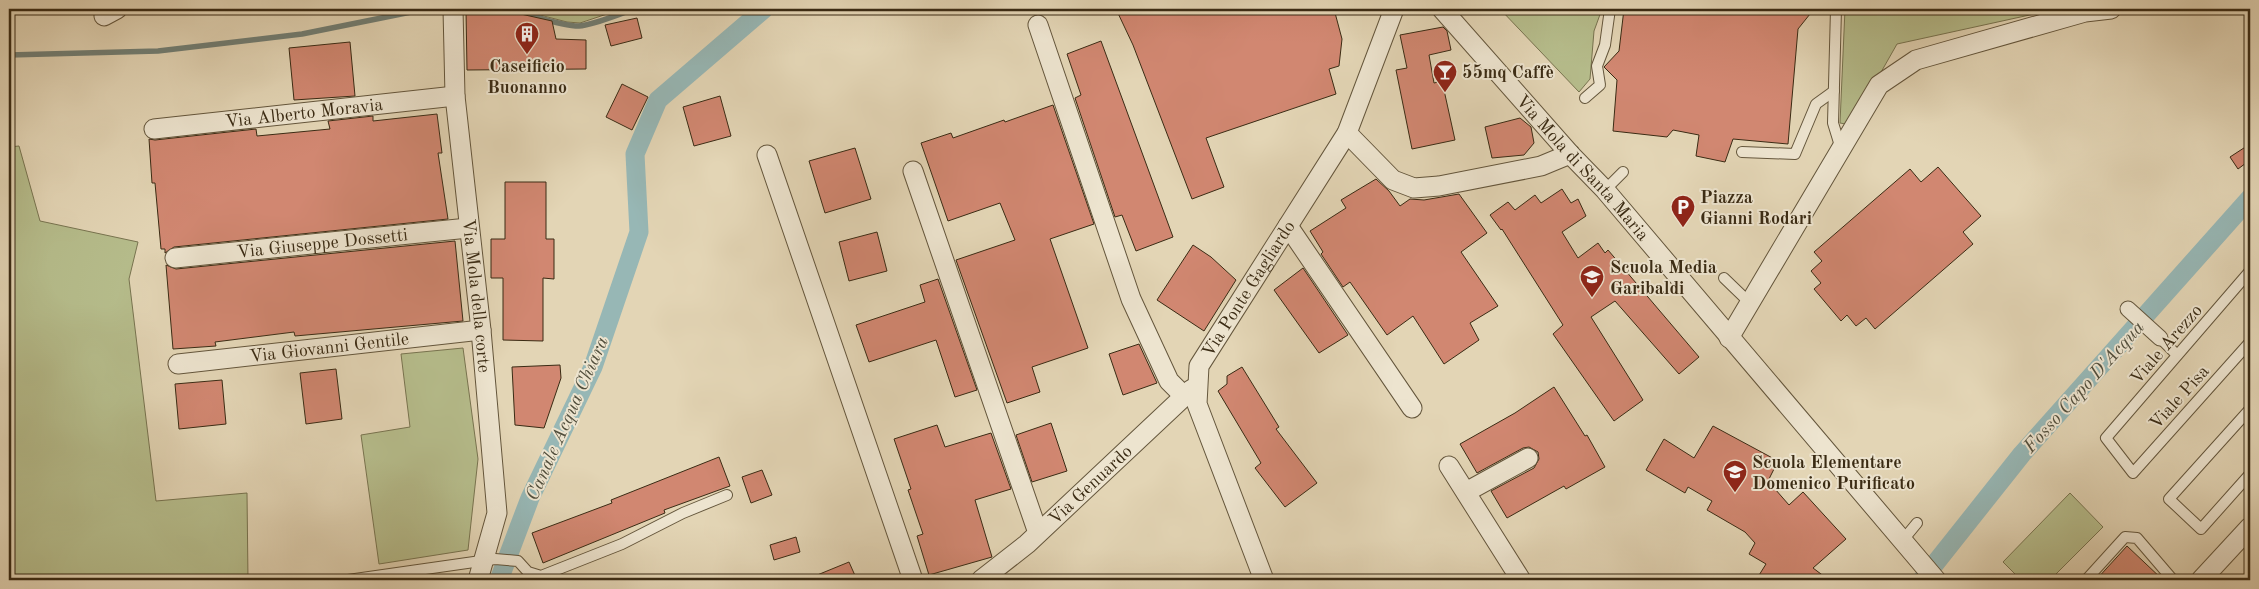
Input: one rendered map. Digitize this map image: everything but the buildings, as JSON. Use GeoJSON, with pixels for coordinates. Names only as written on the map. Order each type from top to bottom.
{"type":"FeatureCollection","features":[{"type":"Feature","properties":{"kind":"street","name":"Via Mola della corte"},"geometry":{"type":"LineString","coordinates":[[453,9],[455,96],[468,228],[481,330],[497,513],[489,560],[478,580]]}},
{"type":"Feature","properties":{"kind":"street","name":"Via Ponte Gagliardo"},"geometry":{"type":"LineString","coordinates":[[1264,580],[1190,390],[1199,366],[1347,133],[1394,9]]}},
{"type":"Feature","properties":{"kind":"street","name":"Via Mola di Santa Maria"},"geometry":{"type":"LineString","coordinates":[[1442,9],[1570,154],[1605,190],[1936,580]]}},
{"type":"Feature","properties":{"kind":"street"},"geometry":{"type":"LineString","coordinates":[[1729,338],[1753,306],[1879,85],[1916,60],[2084,12],[2111,9]]}},
{"type":"Feature","properties":{"kind":"street"},"geometry":{"type":"LineString","coordinates":[[1038,26],[1131,299],[1169,381],[1190,390]]}},
{"type":"Feature","properties":{"kind":"street","name":"Via Alberto Moravia"},"geometry":{"type":"LineString","coordinates":[[154,129],[455,96]]}},
{"type":"Feature","properties":{"kind":"street"},"geometry":{"type":"LineString","coordinates":[[1347,133],[1393,180],[1414,188],[1439,186],[1541,166],[1570,154]]}},
{"type":"Feature","properties":{"kind":"street"},"geometry":{"type":"LineString","coordinates":[[767,155],[912,580]]}},
{"type":"Feature","properties":{"kind":"street"},"geometry":{"type":"LineString","coordinates":[[913,171],[1038,533]]}},
{"type":"Feature","properties":{"kind":"street"},"geometry":{"type":"LineString","coordinates":[[1288,226],[1412,408]]}},
{"type":"Feature","properties":{"kind":"street","name":"Via Giuseppe Dossetti"},"geometry":{"type":"LineString","coordinates":[[175,258],[468,228]]}},
{"type":"Feature","properties":{"kind":"street"},"geometry":{"type":"LineString","coordinates":[[2128,309],[2160,338]]}},
{"type":"Feature","properties":{"kind":"street","name":"Via Giovanni Gentile"},"geometry":{"type":"LineString","coordinates":[[178,364],[481,330]]}},
{"type":"Feature","properties":{"kind":"street","name":"Via Genuardo"},"geometry":{"type":"LineString","coordinates":[[981,580],[1038,533],[1190,390]]}},
{"type":"Feature","properties":{"kind":"street"},"geometry":{"type":"LineString","coordinates":[[1466,492],[1528,458]]}},
{"type":"Feature","properties":{"kind":"street"},"geometry":{"type":"LineString","coordinates":[[1449,466],[1521,580]]}},
{"type":"Feature","properties":{"kind":"street"},"geometry":{"type":"LineString","coordinates":[[2201,580],[2250,527]]}},
{"type":"Feature","properties":{"kind":"lane"},"geometry":{"type":"LineString","coordinates":[[1584,98],[1600,85],[1597,66],[1605,45],[1610,9]]}},
{"type":"Feature","properties":{"kind":"lane"},"geometry":{"type":"LineString","coordinates":[[1836,9],[1833,123],[1841,150]]}},
{"type":"Feature","properties":{"kind":"lane"},"geometry":{"type":"LineString","coordinates":[[1742,152],[1795,154],[1816,104],[1834,90]]}},
{"type":"Feature","properties":{"kind":"lane"},"geometry":{"type":"LineString","coordinates":[[1605,190],[1624,172]]}},
{"type":"Feature","properties":{"kind":"lane","name":"Viale Arezzo"},"geometry":{"type":"LineString","coordinates":[[2106,438],[2250,271]]}},
{"type":"Feature","properties":{"kind":"lane"},"geometry":{"type":"LineString","coordinates":[[1724,278],[1753,306]]}},
{"type":"Feature","properties":{"kind":"lane"},"geometry":{"type":"LineString","coordinates":[[2160,338],[2177,355]]}},
{"type":"Feature","properties":{"kind":"lane","name":"Viale Pisa"},"geometry":{"type":"LineString","coordinates":[[2106,438],[2132,472],[2249,347]]}},
{"type":"Feature","properties":{"kind":"lane"},"geometry":{"type":"LineString","coordinates":[[2250,409],[2169,499],[2201,529],[2250,474]]}},
{"type":"Feature","properties":{"kind":"lane"},"geometry":{"type":"LineString","coordinates":[[348,580],[489,560],[518,561],[528,572],[542,576],[622,544],[683,513],[727,495]]}},
{"type":"Feature","properties":{"kind":"lane"},"geometry":{"type":"LineString","coordinates":[[1903,540],[1917,524]]}},
{"type":"Feature","properties":{"kind":"lane"},"geometry":{"type":"LineString","coordinates":[[2086,580],[2125,537],[2137,538],[2174,580]]}},
{"type":"Feature","properties":{"kind":"green space"},"geometry":{"type":"Polygon","coordinates":[[[517,9],[622,9],[580,23],[567,22],[517,9]]]}},
{"type":"Feature","properties":{"kind":"green space"},"geometry":{"type":"Polygon","coordinates":[[[1500,9],[1602,9],[1594,31],[1590,79],[1579,92],[1500,9]]]}},
{"type":"Feature","properties":{"kind":"green space"},"geometry":{"type":"Polygon","coordinates":[[[1845,9],[2057,9],[1897,44],[1851,125],[1840,123],[1845,9]]]}},
{"type":"Feature","properties":{"kind":"green space"},"geometry":{"type":"Polygon","coordinates":[[[19,146],[40,221],[138,242],[129,279],[156,501],[247,493],[248,580],[9,580],[9,147],[19,146]]]}},
{"type":"Feature","properties":{"kind":"green space"},"geometry":{"type":"Polygon","coordinates":[[[463,348],[478,459],[468,550],[379,564],[361,435],[410,427],[401,354],[463,348]]]}},
{"type":"Feature","properties":{"kind":"green space"},"geometry":{"type":"Polygon","coordinates":[[[2070,493],[2103,527],[2050,580],[2021,580],[2003,562],[2070,493]]]}},
{"type":"Feature","properties":{"kind":"waterway"},"geometry":{"type":"LineString","coordinates":[[9,55],[158,51],[302,34],[426,9]]}},
{"type":"Feature","properties":{"kind":"waterway"},"geometry":{"type":"LineString","coordinates":[[507,9],[562,24],[579,26],[599,22],[635,9]]}},
{"type":"Feature","properties":{"kind":"waterway","name":"Canale Acqua Chiara"},"geometry":{"type":"LineString","coordinates":[[499,580],[530,498],[593,367],[639,232],[635,154],[658,100],[764,9]]}},
{"type":"Feature","properties":{"kind":"waterway","name":"Fosso Capo D'Acqua"},"geometry":{"type":"LineString","coordinates":[[1922,580],[2022,454],[2250,198]]}},
{"type":"Feature","properties":{"kind":"place","name":"Caseificio Buonanno"},"geometry":{"type":"Point","coordinates":[527,55]}},
{"type":"Feature","properties":{"kind":"place","name":"55mq Caffè"},"geometry":{"type":"Point","coordinates":[1445,93]}},
{"type":"Feature","properties":{"kind":"place","name":"Piazza Gianni Rodari"},"geometry":{"type":"Point","coordinates":[1683,228]}},
{"type":"Feature","properties":{"kind":"place","name":"Scuola Media Garibaldi"},"geometry":{"type":"Point","coordinates":[1592,298]}},
{"type":"Feature","properties":{"kind":"place","name":"Scuola Elementare Domenico Purificato"},"geometry":{"type":"Point","coordinates":[1735,493]}}]}
